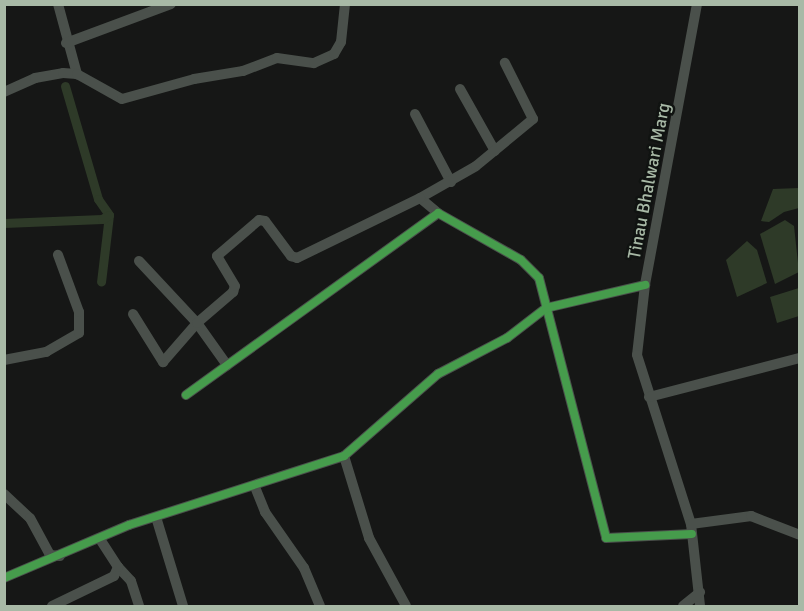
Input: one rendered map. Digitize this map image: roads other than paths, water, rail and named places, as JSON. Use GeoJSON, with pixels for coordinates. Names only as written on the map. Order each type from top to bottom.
{"type":"FeatureCollection","features":[{"type":"Feature","properties":{"kind":"street"},"geometry":{"type":"LineString","coordinates":[[58,4],[66,43],[77,74]]}},
{"type":"Feature","properties":{"kind":"street"},"geometry":{"type":"LineString","coordinates":[[66,43],[171,4]]}},
{"type":"Feature","properties":{"kind":"street"},"geometry":{"type":"LineString","coordinates":[[4,92],[45,75],[77,74],[122,99],[194,79],[243,70],[277,58],[314,63],[334,54],[341,42],[345,4]]}},
{"type":"Feature","properties":{"kind":"street","name":"Tinau Bhalwari Marg"},"geometry":{"type":"LineString","coordinates":[[697,4],[645,285],[637,355],[692,529],[700,606]]}},
{"type":"Feature","properties":{"kind":"street"},"geometry":{"type":"LineString","coordinates":[[133,314],[160,362],[166,360],[197,323],[235,289],[216,256],[259,220],[265,221],[291,256],[297,258],[451,182],[531,124],[533,116],[505,63]]}},
{"type":"Feature","properties":{"kind":"street"},"geometry":{"type":"LineString","coordinates":[[460,89],[495,151]]}},
{"type":"Feature","properties":{"kind":"street"},"geometry":{"type":"LineString","coordinates":[[415,114],[451,182]]}},
{"type":"Feature","properties":{"kind":"street"},"geometry":{"type":"LineString","coordinates":[[420,198],[438,213],[535,271],[606,538],[692,529],[751,516],[800,535]]}},
{"type":"Feature","properties":{"kind":"street"},"geometry":{"type":"LineString","coordinates":[[186,395],[438,213]]}},
{"type":"Feature","properties":{"kind":"street"},"geometry":{"type":"LineString","coordinates":[[4,360],[46,352],[79,333],[79,312],[58,255]]}},
{"type":"Feature","properties":{"kind":"street"},"geometry":{"type":"LineString","coordinates":[[139,261],[197,323],[227,365]]}},
{"type":"Feature","properties":{"kind":"street"},"geometry":{"type":"LineString","coordinates":[[4,578],[156,517],[255,487],[344,456],[430,380],[507,338],[546,308],[645,285]]}},
{"type":"Feature","properties":{"kind":"street"},"geometry":{"type":"LineString","coordinates":[[649,397],[800,358]]}},
{"type":"Feature","properties":{"kind":"street"},"geometry":{"type":"LineString","coordinates":[[344,456],[369,538],[406,606]]}},
{"type":"Feature","properties":{"kind":"street"},"geometry":{"type":"LineString","coordinates":[[255,487],[266,512],[304,568],[320,606]]}},
{"type":"Feature","properties":{"kind":"street"},"geometry":{"type":"LineString","coordinates":[[4,494],[30,518],[50,555],[63,556]]}},
{"type":"Feature","properties":{"kind":"street"},"geometry":{"type":"LineString","coordinates":[[156,517],[183,606]]}},
{"type":"Feature","properties":{"kind":"street"},"geometry":{"type":"LineString","coordinates":[[100,538],[118,567],[131,581],[139,606]]}},
{"type":"Feature","properties":{"kind":"street"},"geometry":{"type":"LineString","coordinates":[[52,606],[111,579],[118,567]]}},
{"type":"Feature","properties":{"kind":"street"},"geometry":{"type":"LineString","coordinates":[[683,606],[700,592]]}},
{"type":"Feature","properties":{"kind":"waterway"},"geometry":{"type":"LineString","coordinates":[[65,86],[98,199],[109,215],[101,282]]}},
{"type":"Feature","properties":{"kind":"waterway"},"geometry":{"type":"LineString","coordinates":[[4,223],[102,219],[109,215]]}}]}
